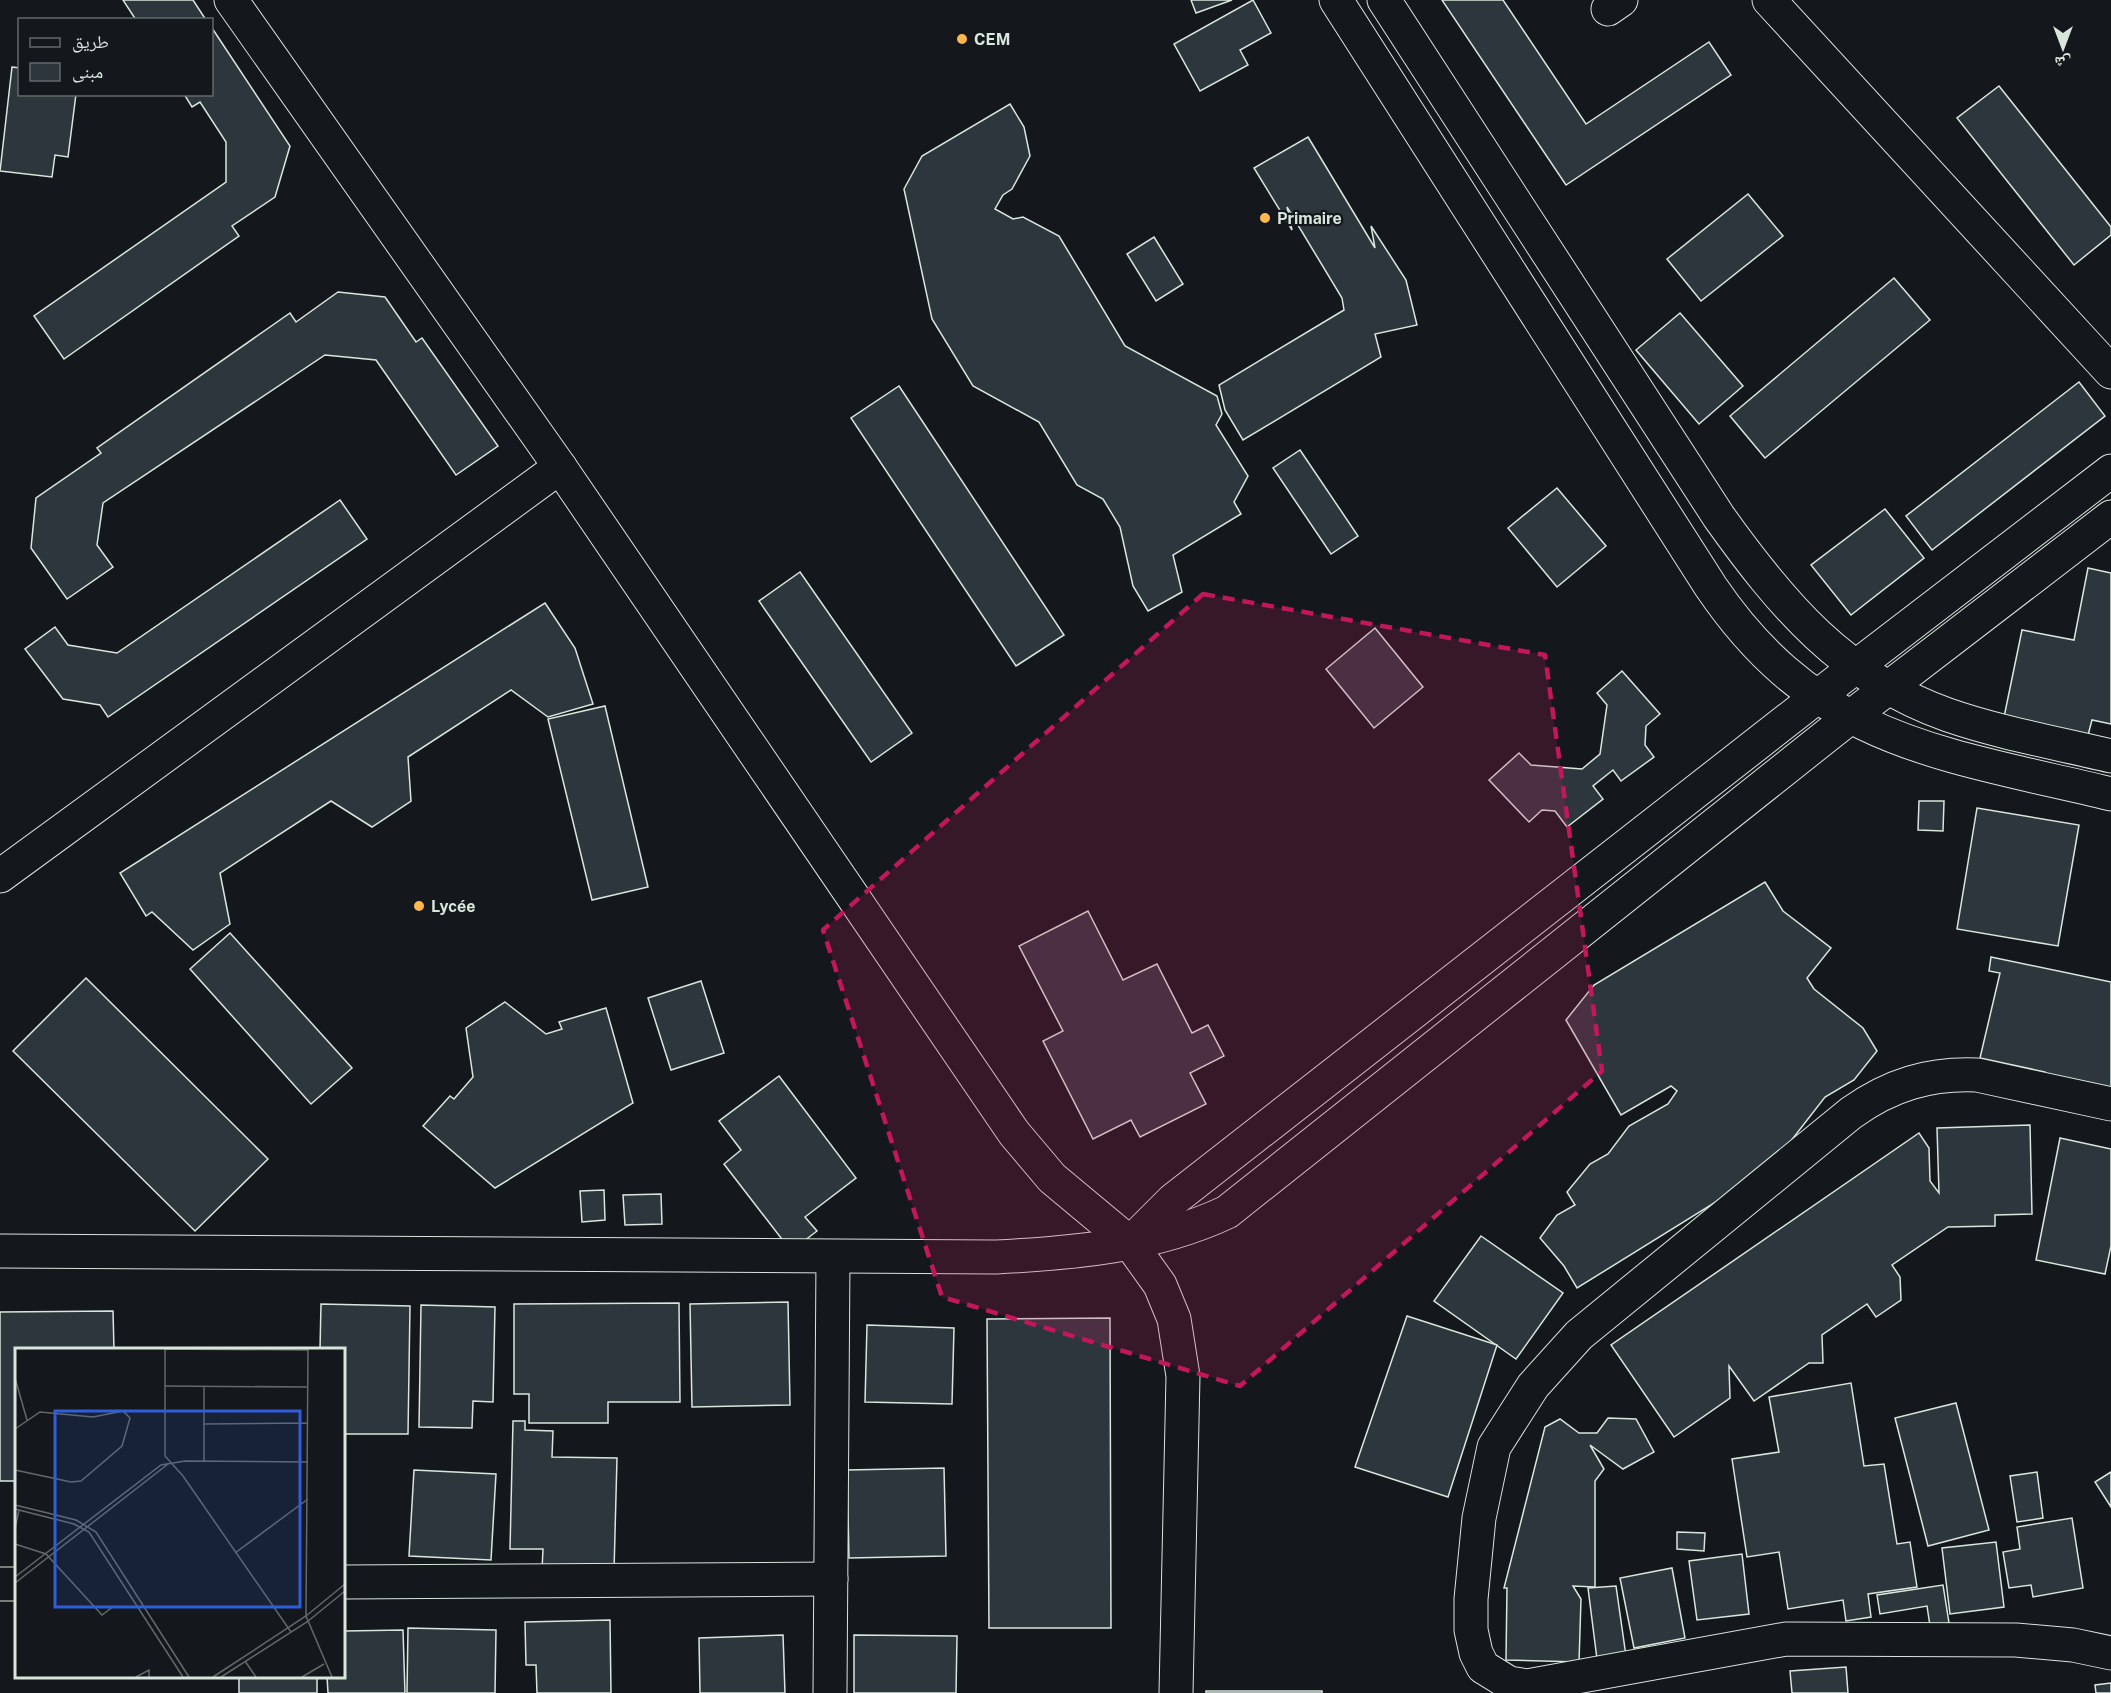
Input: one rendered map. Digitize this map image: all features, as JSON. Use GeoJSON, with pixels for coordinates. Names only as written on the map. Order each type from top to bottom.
{"type":"FeatureCollection","features":[{"type":"Feature","properties":{"kind":"street"},"geometry":{"type":"LineString","coordinates":[[231,0],[561,467],[1014,1133],[1052,1178],[1130,1243],[1148,1266],[1168,1303],[1180,1346],[1183,1376],[1176,1693]]}},
{"type":"Feature","properties":{"kind":"street"},"geometry":{"type":"LineString","coordinates":[[1336,0],[1733,619],[1784,673],[1816,698],[1849,718],[1888,736],[1929,750],[2111,794]]}},
{"type":"Feature","properties":{"kind":"street"},"geometry":{"type":"LineString","coordinates":[[1384,0],[1719,517],[1773,590],[1825,644],[1854,668],[1889,688],[1950,716],[2111,756]]}},
{"type":"Feature","properties":{"kind":"street"},"geometry":{"type":"LineString","coordinates":[[1769,0],[2111,372]]}},
{"type":"Feature","properties":{"kind":"street"},"geometry":{"type":"LineString","coordinates":[[0,876],[561,467]]}},
{"type":"Feature","properties":{"kind":"street"},"geometry":{"type":"LineString","coordinates":[[1130,1243],[1173,1200],[1854,668],[2111,471]]}},
{"type":"Feature","properties":{"kind":"street"},"geometry":{"type":"LineString","coordinates":[[0,1251],[996,1257],[1059,1254],[1130,1243],[1197,1226],[1227,1212],[1849,718],[2111,517]]}},
{"type":"Feature","properties":{"kind":"street"},"geometry":{"type":"LineString","coordinates":[[2111,1104],[1977,1075],[1955,1074],[1910,1081],[1869,1100],[1851,1113],[1579,1335],[1533,1386],[1494,1447],[1479,1518],[1471,1599],[1476,1653],[1483,1667],[1509,1683],[1527,1686],[1786,1639],[2016,1640],[2073,1645],[2111,1653]]}},
{"type":"Feature","properties":{"kind":"street"},"geometry":{"type":"LineString","coordinates":[[830,1693],[833,1257]]}},
{"type":"Feature","properties":{"kind":"street"},"geometry":{"type":"LineString","coordinates":[[345,1582],[831,1579]]}},
{"type":"Feature","properties":{"kind":"highlighted area"},"geometry":{"type":"Polygon","coordinates":[[[1203,594],[1545,655],[1602,1071],[1240,1386],[942,1297],[823,930],[1203,594]]]}},
{"type":"Feature","properties":{"kind":"building"},"geometry":{"type":"Polygon","coordinates":[[[123,0],[193,0],[205,18],[135,18],[123,0]]]}},
{"type":"Feature","properties":{"kind":"building"},"geometry":{"type":"Polygon","coordinates":[[[1191,0],[1232,0],[1196,13],[1191,0]]]}},
{"type":"Feature","properties":{"kind":"building"},"geometry":{"type":"Polygon","coordinates":[[[1253,0],[1271,33],[1240,50],[1248,65],[1200,91],[1174,44],[1253,0]]]}},
{"type":"Feature","properties":{"kind":"building"},"geometry":{"type":"Polygon","coordinates":[[[1442,0],[1503,0],[1586,124],[1709,42],[1731,75],[1566,185],[1442,0]]]}},
{"type":"Feature","properties":{"kind":"building"},"geometry":{"type":"Polygon","coordinates":[[[213,30],[290,146],[275,197],[232,226],[239,236],[64,359],[34,316],[226,182],[226,142],[200,102],[192,107],[185,96],[213,96],[213,30]]]}},
{"type":"Feature","properties":{"kind":"building"},"geometry":{"type":"Polygon","coordinates":[[[12,67],[18,68],[18,96],[76,96],[68,157],[55,155],[52,177],[0,171],[12,67]]]}},
{"type":"Feature","properties":{"kind":"building"},"geometry":{"type":"Polygon","coordinates":[[[1999,86],[2111,227],[2111,235],[2074,265],[1957,118],[1999,86]]]}},
{"type":"Feature","properties":{"kind":"building"},"geometry":{"type":"Polygon","coordinates":[[[1010,104],[1024,127],[1030,156],[1012,189],[1003,195],[995,209],[1013,219],[1023,217],[1059,236],[1125,346],[1217,396],[1222,414],[1216,425],[1248,476],[1234,502],[1241,514],[1173,555],[1182,592],[1148,611],[1133,586],[1120,527],[1103,499],[1077,485],[1039,422],[973,386],[932,319],[904,189],[922,156],[1010,104]]]}},
{"type":"Feature","properties":{"kind":"building"},"geometry":{"type":"Polygon","coordinates":[[[1308,137],[1375,248],[1371,226],[1406,280],[1417,325],[1375,334],[1381,357],[1243,440],[1225,410],[1219,385],[1344,310],[1342,298],[1287,207],[1292,230],[1254,168],[1308,137]]]}},
{"type":"Feature","properties":{"kind":"building"},"geometry":{"type":"Polygon","coordinates":[[[1748,194],[1783,236],[1701,301],[1667,259],[1748,194]]]}},
{"type":"Feature","properties":{"kind":"building"},"geometry":{"type":"Polygon","coordinates":[[[1154,237],[1183,284],[1156,301],[1127,254],[1154,237]]]}},
{"type":"Feature","properties":{"kind":"building"},"geometry":{"type":"Polygon","coordinates":[[[1894,278],[1930,320],[1765,458],[1730,416],[1894,278]]]}},
{"type":"Feature","properties":{"kind":"building"},"geometry":{"type":"Polygon","coordinates":[[[338,292],[385,297],[416,342],[422,338],[498,446],[456,475],[376,360],[325,355],[103,503],[97,545],[113,567],[67,599],[31,548],[36,498],[101,453],[97,448],[290,313],[296,322],[338,292]]]}},
{"type":"Feature","properties":{"kind":"building"},"geometry":{"type":"Polygon","coordinates":[[[1680,313],[1743,386],[1699,424],[1636,350],[1680,313]]]}},
{"type":"Feature","properties":{"kind":"building"},"geometry":{"type":"Polygon","coordinates":[[[2079,382],[2105,416],[1932,550],[1906,516],[2079,382]]]}},
{"type":"Feature","properties":{"kind":"building"},"geometry":{"type":"Polygon","coordinates":[[[899,386],[1064,635],[1016,666],[851,418],[899,386]]]}},
{"type":"Feature","properties":{"kind":"building"},"geometry":{"type":"Polygon","coordinates":[[[1300,450],[1358,536],[1331,554],[1273,468],[1300,450]]]}},
{"type":"Feature","properties":{"kind":"building"},"geometry":{"type":"Polygon","coordinates":[[[1557,488],[1606,546],[1557,587],[1508,528],[1557,488]]]}},
{"type":"Feature","properties":{"kind":"building"},"geometry":{"type":"Polygon","coordinates":[[[340,500],[367,539],[108,717],[100,705],[63,699],[25,649],[55,627],[68,645],[117,653],[340,500]]]}},
{"type":"Feature","properties":{"kind":"building"},"geometry":{"type":"Polygon","coordinates":[[[1885,509],[1924,558],[1851,615],[1811,565],[1885,509]]]}},
{"type":"Feature","properties":{"kind":"building"},"geometry":{"type":"Polygon","coordinates":[[[2088,568],[2111,573],[2111,724],[2092,720],[2087,739],[2003,722],[2022,630],[2074,640],[2088,568]]]}},
{"type":"Feature","properties":{"kind":"building"},"geometry":{"type":"Polygon","coordinates":[[[800,572],[912,733],[871,762],[759,601],[800,572]]]}},
{"type":"Feature","properties":{"kind":"building"},"geometry":{"type":"Polygon","coordinates":[[[545,603],[575,648],[593,704],[548,717],[511,690],[408,757],[411,801],[372,827],[331,801],[220,873],[230,924],[193,950],[152,912],[146,916],[120,873],[545,603]]]}},
{"type":"Feature","properties":{"kind":"building"},"geometry":{"type":"Polygon","coordinates":[[[1375,628],[1423,687],[1374,728],[1326,669],[1375,628]]]}},
{"type":"Feature","properties":{"kind":"building"},"geometry":{"type":"Polygon","coordinates":[[[1622,671],[1660,714],[1646,726],[1645,745],[1654,757],[1621,781],[1613,770],[1593,786],[1603,799],[1567,827],[1555,811],[1542,810],[1529,822],[1489,780],[1519,753],[1531,765],[1582,769],[1600,754],[1607,705],[1597,693],[1622,671]]]}},
{"type":"Feature","properties":{"kind":"building"},"geometry":{"type":"Polygon","coordinates":[[[605,706],[648,887],[592,900],[548,719],[605,706]]]}},
{"type":"Feature","properties":{"kind":"building"},"geometry":{"type":"Polygon","coordinates":[[[1919,801],[1944,801],[1943,831],[1918,830],[1919,801]]]}},
{"type":"Feature","properties":{"kind":"building"},"geometry":{"type":"Polygon","coordinates":[[[1977,808],[2079,825],[2058,946],[1957,929],[1977,808]]]}},
{"type":"Feature","properties":{"kind":"building"},"geometry":{"type":"Polygon","coordinates":[[[1765,882],[1783,911],[1831,948],[1807,978],[1814,989],[1863,1028],[1877,1051],[1854,1080],[1825,1097],[1769,1169],[1577,1288],[1564,1266],[1540,1238],[1557,1215],[1575,1205],[1567,1192],[1590,1164],[1608,1154],[1629,1126],[1668,1104],[1677,1091],[1671,1086],[1621,1115],[1566,1020],[1594,985],[1765,882]]]}},
{"type":"Feature","properties":{"kind":"building"},"geometry":{"type":"Polygon","coordinates":[[[1088,911],[1123,980],[1157,964],[1192,1033],[1208,1025],[1224,1056],[1190,1073],[1206,1104],[1140,1137],[1131,1120],[1093,1139],[1043,1041],[1063,1031],[1019,946],[1088,911]]]}},
{"type":"Feature","properties":{"kind":"building"},"geometry":{"type":"Polygon","coordinates":[[[230,933],[352,1068],[311,1104],[190,969],[230,933]]]}},
{"type":"Feature","properties":{"kind":"building"},"geometry":{"type":"Polygon","coordinates":[[[1991,957],[2111,982],[2111,1090],[2044,1077],[2045,1072],[1980,1058],[2000,973],[1989,971],[1991,957]]]}},
{"type":"Feature","properties":{"kind":"building"},"geometry":{"type":"Polygon","coordinates":[[[86,978],[268,1159],[195,1231],[13,1051],[86,978]]]}},
{"type":"Feature","properties":{"kind":"building"},"geometry":{"type":"Polygon","coordinates":[[[701,981],[724,1053],[671,1070],[648,998],[701,981]]]}},
{"type":"Feature","properties":{"kind":"building"},"geometry":{"type":"Polygon","coordinates":[[[505,1002],[546,1034],[562,1029],[559,1022],[606,1008],[633,1103],[495,1188],[423,1126],[450,1096],[454,1099],[473,1077],[466,1028],[505,1002]]]}},
{"type":"Feature","properties":{"kind":"building"},"geometry":{"type":"Polygon","coordinates":[[[779,1076],[856,1178],[805,1217],[817,1231],[791,1251],[724,1164],[741,1150],[719,1121],[779,1076]]]}},
{"type":"Feature","properties":{"kind":"building"},"geometry":{"type":"Polygon","coordinates":[[[2030,1125],[2032,1214],[1995,1215],[1995,1226],[1948,1227],[1892,1265],[1900,1277],[1901,1300],[1876,1317],[1867,1304],[1822,1335],[1823,1363],[1809,1363],[1754,1401],[1729,1366],[1730,1398],[1674,1437],[1611,1345],[1919,1133],[1929,1148],[1930,1181],[1939,1193],[1937,1128],[2030,1125]]]}},
{"type":"Feature","properties":{"kind":"building"},"geometry":{"type":"Polygon","coordinates":[[[2060,1138],[2111,1149],[2111,1246],[2105,1274],[2036,1260],[2060,1138]]]}},
{"type":"Feature","properties":{"kind":"building"},"geometry":{"type":"Polygon","coordinates":[[[604,1190],[605,1220],[582,1222],[580,1191],[604,1190]]]}},
{"type":"Feature","properties":{"kind":"building"},"geometry":{"type":"Polygon","coordinates":[[[661,1194],[662,1224],[625,1225],[623,1195],[661,1194]]]}},
{"type":"Feature","properties":{"kind":"building"},"geometry":{"type":"Polygon","coordinates":[[[1481,1236],[1563,1293],[1516,1359],[1434,1301],[1481,1236]]]}},
{"type":"Feature","properties":{"kind":"building"},"geometry":{"type":"Polygon","coordinates":[[[788,1302],[790,1405],[692,1407],[690,1304],[788,1302]]]}},
{"type":"Feature","properties":{"kind":"building"},"geometry":{"type":"Polygon","coordinates":[[[679,1303],[680,1402],[608,1402],[608,1423],[529,1423],[529,1394],[514,1394],[514,1304],[679,1303]]]}},
{"type":"Feature","properties":{"kind":"building"},"geometry":{"type":"Polygon","coordinates":[[[321,1304],[410,1306],[408,1434],[345,1434],[345,1348],[320,1348],[321,1304]]]}},
{"type":"Feature","properties":{"kind":"building"},"geometry":{"type":"Polygon","coordinates":[[[421,1305],[495,1307],[493,1402],[473,1401],[472,1428],[419,1427],[421,1305]]]}},
{"type":"Feature","properties":{"kind":"building"},"geometry":{"type":"Polygon","coordinates":[[[113,1311],[114,1348],[15,1348],[15,1481],[0,1481],[0,1312],[113,1311]]]}},
{"type":"Feature","properties":{"kind":"building"},"geometry":{"type":"Polygon","coordinates":[[[1407,1316],[1497,1345],[1448,1497],[1355,1467],[1407,1316]]]}},
{"type":"Feature","properties":{"kind":"building"},"geometry":{"type":"Polygon","coordinates":[[[1110,1318],[1111,1628],[989,1628],[987,1319],[1110,1318]]]}},
{"type":"Feature","properties":{"kind":"building"},"geometry":{"type":"Polygon","coordinates":[[[867,1325],[954,1328],[952,1404],[865,1402],[867,1325]]]}},
{"type":"Feature","properties":{"kind":"building"},"geometry":{"type":"Polygon","coordinates":[[[1851,1383],[1864,1466],[1884,1464],[1897,1544],[1910,1542],[1917,1587],[1868,1594],[1871,1617],[1846,1621],[1843,1600],[1788,1609],[1779,1552],[1747,1557],[1732,1459],[1779,1452],[1769,1397],[1851,1383]]]}},
{"type":"Feature","properties":{"kind":"building"},"geometry":{"type":"Polygon","coordinates":[[[1956,1403],[1989,1530],[1928,1546],[1895,1418],[1956,1403]]]}},
{"type":"Feature","properties":{"kind":"building"},"geometry":{"type":"Polygon","coordinates":[[[1608,1418],[1636,1419],[1654,1452],[1623,1469],[1590,1445],[1604,1469],[1595,1481],[1595,1587],[1573,1586],[1581,1599],[1579,1662],[1506,1660],[1507,1588],[1504,1588],[1545,1427],[1560,1419],[1579,1433],[1597,1433],[1608,1418]]]}},
{"type":"Feature","properties":{"kind":"building"},"geometry":{"type":"Polygon","coordinates":[[[513,1421],[525,1421],[525,1430],[553,1431],[552,1457],[617,1458],[614,1571],[542,1570],[543,1549],[510,1549],[513,1421]]]}},
{"type":"Feature","properties":{"kind":"building"},"geometry":{"type":"Polygon","coordinates":[[[944,1468],[946,1556],[849,1558],[847,1470],[944,1468]]]}},
{"type":"Feature","properties":{"kind":"building"},"geometry":{"type":"Polygon","coordinates":[[[414,1470],[496,1474],[491,1560],[409,1556],[414,1470]]]}},
{"type":"Feature","properties":{"kind":"building"},"geometry":{"type":"Polygon","coordinates":[[[2037,1472],[2043,1518],[2017,1522],[2010,1476],[2037,1472]]]}},
{"type":"Feature","properties":{"kind":"building"},"geometry":{"type":"Polygon","coordinates":[[[2111,1472],[2111,1507],[2095,1482],[2111,1472]]]}},
{"type":"Feature","properties":{"kind":"building"},"geometry":{"type":"Polygon","coordinates":[[[2072,1518],[2083,1588],[2033,1597],[2031,1585],[2009,1588],[2003,1552],[2020,1549],[2017,1527],[2072,1518]]]}},
{"type":"Feature","properties":{"kind":"building"},"geometry":{"type":"Polygon","coordinates":[[[1677,1532],[1705,1533],[1704,1551],[1677,1549],[1677,1532]]]}},
{"type":"Feature","properties":{"kind":"building"},"geometry":{"type":"Polygon","coordinates":[[[1996,1542],[2004,1607],[1950,1614],[1942,1548],[1996,1542]]]}},
{"type":"Feature","properties":{"kind":"building"},"geometry":{"type":"Polygon","coordinates":[[[1742,1554],[1749,1614],[1697,1620],[1689,1561],[1742,1554]]]}},
{"type":"Feature","properties":{"kind":"building"},"geometry":{"type":"Polygon","coordinates":[[[1672,1568],[1685,1638],[1634,1648],[1620,1578],[1672,1568]]]}},
{"type":"Feature","properties":{"kind":"building"},"geometry":{"type":"Polygon","coordinates":[[[1943,1585],[1949,1623],[1930,1626],[1927,1606],[1880,1614],[1877,1595],[1943,1585]]]}},
{"type":"Feature","properties":{"kind":"building"},"geometry":{"type":"Polygon","coordinates":[[[1616,1586],[1626,1656],[1597,1659],[1588,1588],[1616,1586]]]}},
{"type":"Feature","properties":{"kind":"building"},"geometry":{"type":"Polygon","coordinates":[[[610,1620],[611,1693],[537,1693],[536,1665],[526,1665],[525,1622],[610,1620]]]}},
{"type":"Feature","properties":{"kind":"building"},"geometry":{"type":"Polygon","coordinates":[[[408,1628],[496,1630],[495,1693],[407,1693],[408,1628]]]}},
{"type":"Feature","properties":{"kind":"building"},"geometry":{"type":"Polygon","coordinates":[[[403,1630],[405,1693],[328,1693],[327,1678],[345,1678],[345,1631],[403,1630]]]}},
{"type":"Feature","properties":{"kind":"building"},"geometry":{"type":"Polygon","coordinates":[[[783,1635],[785,1693],[700,1693],[699,1638],[783,1635]]]}},
{"type":"Feature","properties":{"kind":"building"},"geometry":{"type":"Polygon","coordinates":[[[854,1635],[957,1636],[956,1693],[854,1693],[854,1635]]]}},
{"type":"Feature","properties":{"kind":"building"},"geometry":{"type":"Polygon","coordinates":[[[1846,1667],[1848,1693],[1792,1693],[1790,1671],[1846,1667]]]}},
{"type":"Feature","properties":{"kind":"building"},"geometry":{"type":"Polygon","coordinates":[[[239,1678],[317,1678],[317,1693],[239,1693],[239,1678]]]}},
{"type":"Feature","properties":{"kind":"building"},"geometry":{"type":"Polygon","coordinates":[[[2111,1683],[2111,1693],[2096,1693],[2095,1685],[2111,1683]]]}},
{"type":"Feature","properties":{"kind":"building"},"geometry":{"type":"Polygon","coordinates":[[[1206,1691],[1322,1691],[1322,1693],[1206,1693],[1206,1691]]]}},
{"type":"Feature","properties":{"kind":"place","name":"CEM"},"geometry":{"type":"Point","coordinates":[962,39]}},
{"type":"Feature","properties":{"kind":"place","name":"Primaire"},"geometry":{"type":"Point","coordinates":[1265,218]}},
{"type":"Feature","properties":{"kind":"place","name":"Lycée"},"geometry":{"type":"Point","coordinates":[419,906]}}]}
